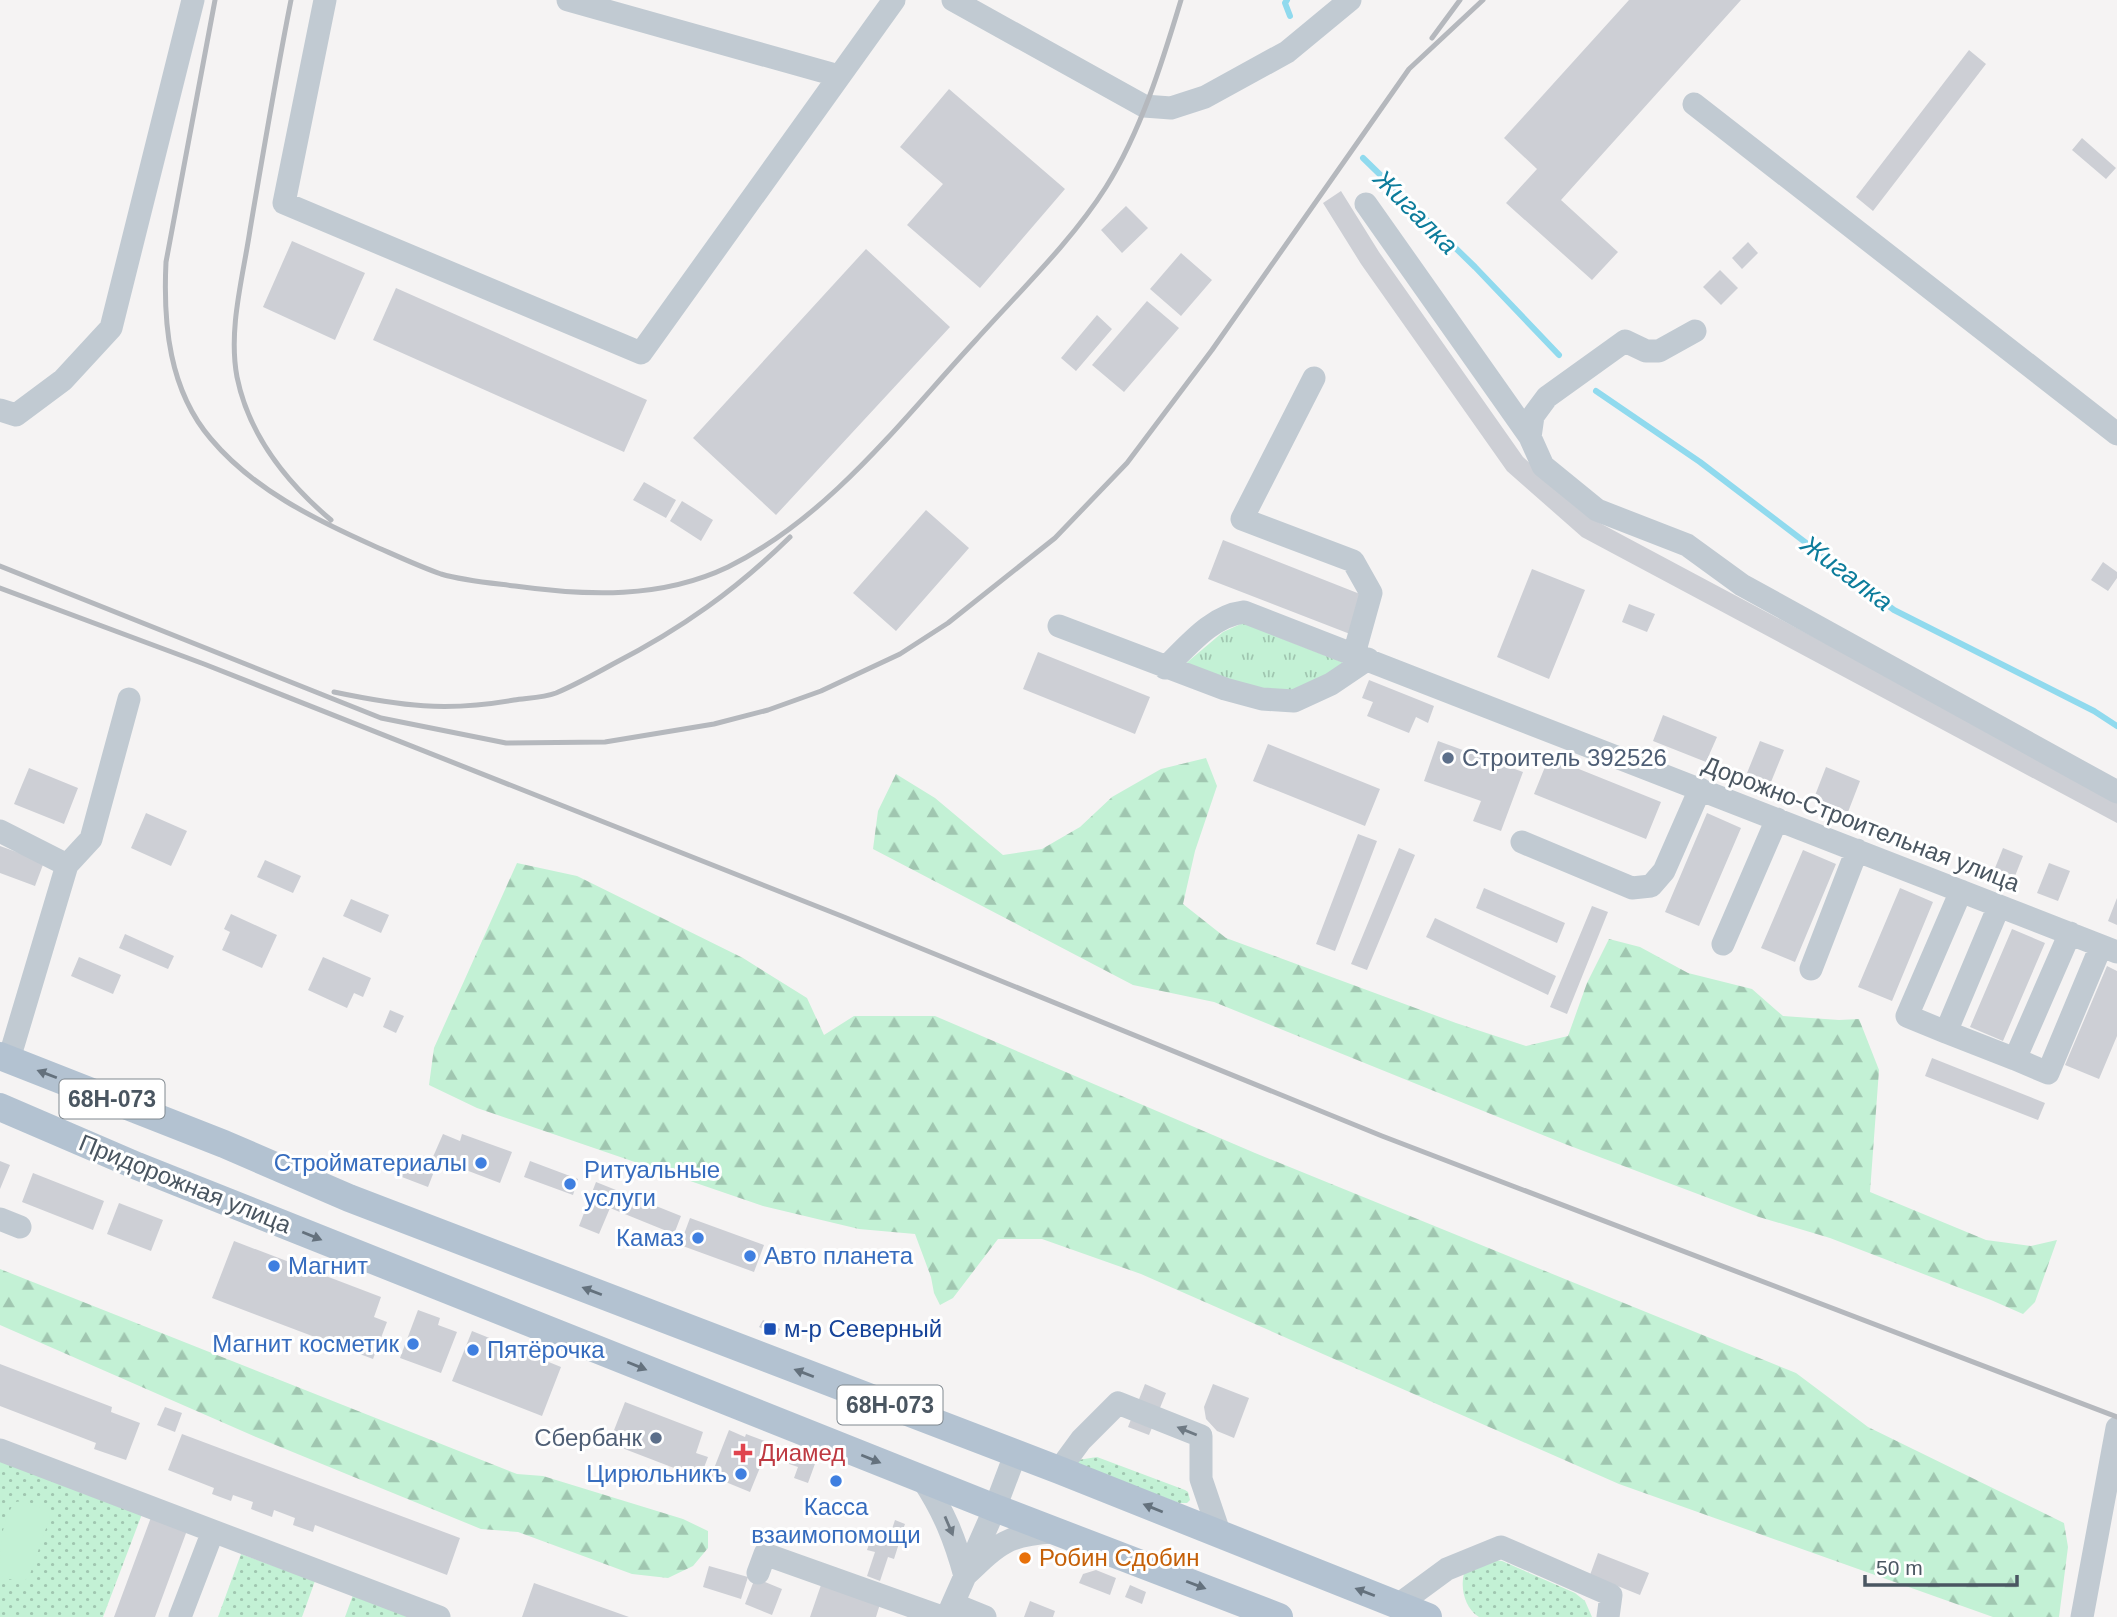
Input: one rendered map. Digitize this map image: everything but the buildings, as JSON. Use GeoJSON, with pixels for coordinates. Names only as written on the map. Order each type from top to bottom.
{"type":"FeatureCollection","features":[{"type":"Feature","properties":{"kind":"main road","name":"68Н-073"},"geometry":{"type":"LineString","coordinates":[[5,1058],[224,1144],[349,1198],[1059,1470],[1428,1617]]}},
{"type":"Feature","properties":{"kind":"main road","name":"Придорожная улица"},"geometry":{"type":"LineString","coordinates":[[0,1107],[137,1167],[923,1480],[1279,1617]]}},
{"type":"Feature","properties":{"kind":"street"},"geometry":{"type":"LineString","coordinates":[[0,410],[16,415],[63,380],[111,328],[193,0]]}},
{"type":"Feature","properties":{"kind":"street"},"geometry":{"type":"LineString","coordinates":[[325,0],[284,203],[641,353],[894,0]]}},
{"type":"Feature","properties":{"kind":"street"},"geometry":{"type":"LineString","coordinates":[[568,0],[839,76]]}},
{"type":"Feature","properties":{"kind":"street"},"geometry":{"type":"LineString","coordinates":[[953,0],[1144,106],[1171,108],[1205,97],[1287,52],[1350,0]]}},
{"type":"Feature","properties":{"kind":"street"},"geometry":{"type":"LineString","coordinates":[[1694,104],[2117,434]]}},
{"type":"Feature","properties":{"kind":"street"},"geometry":{"type":"LineString","coordinates":[[1366,205],[1530,437],[1543,466],[1597,510],[1687,545],[1742,584],[2117,792]]}},
{"type":"Feature","properties":{"kind":"street"},"geometry":{"type":"LineString","coordinates":[[1530,437],[1533,416],[1547,397],[1625,341],[1646,351],[1659,351],[1695,331]]}},
{"type":"Feature","properties":{"kind":"street"},"geometry":{"type":"LineString","coordinates":[[1059,626],[1165,668],[1262,699],[1294,701],[1331,684],[1361,656],[1371,593],[1353,561],[1242,519],[1314,378]]}},
{"type":"Feature","properties":{"kind":"street","name":"Дорожно-Строительная улица"},"geometry":{"type":"LineString","coordinates":[[1165,668],[1210,625],[1231,613],[1244,612],[2109,949]]}},
{"type":"Feature","properties":{"kind":"street"},"geometry":{"type":"LineString","coordinates":[[5,1058],[67,865],[91,839],[129,699]]}},
{"type":"Feature","properties":{"kind":"street"},"geometry":{"type":"LineString","coordinates":[[1522,842],[1632,888],[1651,886],[1664,871],[1700,789]]}},
{"type":"Feature","properties":{"kind":"street"},"geometry":{"type":"LineString","coordinates":[[1723,944],[1777,819]]}},
{"type":"Feature","properties":{"kind":"street"},"geometry":{"type":"LineString","coordinates":[[0,831],[67,865]]}},
{"type":"Feature","properties":{"kind":"street"},"geometry":{"type":"LineString","coordinates":[[1811,969],[1857,850]]}},
{"type":"Feature","properties":{"kind":"street"},"geometry":{"type":"LineString","coordinates":[[1961,891],[1907,1016],[2048,1073],[2109,949]]}},
{"type":"Feature","properties":{"kind":"street"},"geometry":{"type":"LineString","coordinates":[[1946,1032],[1999,906]]}},
{"type":"Feature","properties":{"kind":"street"},"geometry":{"type":"LineString","coordinates":[[2015,1059],[2070,933]]}},
{"type":"Feature","properties":{"kind":"street"},"geometry":{"type":"LineString","coordinates":[[1059,1470],[1081,1440],[1118,1403],[1201,1436],[1200,1479],[1220,1535]]}},
{"type":"Feature","properties":{"kind":"street"},"geometry":{"type":"LineString","coordinates":[[2082,1617],[2117,1428]]}},
{"type":"Feature","properties":{"kind":"street"},"geometry":{"type":"LineString","coordinates":[[0,1450],[439,1617]]}},
{"type":"Feature","properties":{"kind":"street"},"geometry":{"type":"LineString","coordinates":[[947,1613],[995,1508],[1015,1455]]}},
{"type":"Feature","properties":{"kind":"street"},"geometry":{"type":"LineString","coordinates":[[923,1480],[951,1528],[965,1576]]}},
{"type":"Feature","properties":{"kind":"street"},"geometry":{"type":"LineString","coordinates":[[180,1617],[213,1531]]}},
{"type":"Feature","properties":{"kind":"street"},"geometry":{"type":"LineString","coordinates":[[965,1576],[996,1546],[1011,1538],[1058,1532]]}},
{"type":"Feature","properties":{"kind":"street"},"geometry":{"type":"LineString","coordinates":[[1398,1605],[1447,1569],[1501,1547],[1611,1595],[1608,1617]]}},
{"type":"Feature","properties":{"kind":"street"},"geometry":{"type":"LineString","coordinates":[[758,1573],[765,1554],[947,1613],[985,1617]]}},
{"type":"Feature","properties":{"kind":"green space"},"geometry":{"type":"Polygon","coordinates":[[[1243,623],[1344,663],[1302,692],[1273,695],[1184,665],[1223,632],[1243,623]]]}},
{"type":"Feature","properties":{"kind":"green space"},"geometry":{"type":"Polygon","coordinates":[[[1206,758],[1217,786],[1195,851],[1183,904],[1226,938],[1526,1046],[1568,1036],[1587,983],[1609,939],[1640,947],[1688,973],[1752,989],[1783,1016],[1859,1019],[1879,1070],[1870,1192],[1986,1240],[2031,1246],[2057,1240],[2035,1302],[2023,1314],[1830,1238],[1759,1217],[1565,1144],[1214,1002],[1133,985],[873,849],[878,811],[896,774],[935,798],[1003,855],[1042,849],[1080,827],[1112,797],[1161,769],[1206,758]]]}},
{"type":"Feature","properties":{"kind":"green space"},"geometry":{"type":"Polygon","coordinates":[[[517,863],[577,876],[743,958],[807,998],[824,1035],[854,1016],[935,1016],[1255,1153],[1796,1373],[1868,1427],[2064,1523],[2068,1547],[2059,1617],[1993,1617],[1619,1484],[1141,1274],[1042,1239],[998,1239],[953,1298],[940,1305],[915,1234],[859,1229],[763,1206],[477,1108],[429,1085],[434,1048],[517,863]]]}},
{"type":"Feature","properties":{"kind":"green space"},"geometry":{"type":"Polygon","coordinates":[[[0,1269],[517,1474],[543,1476],[683,1519],[708,1531],[708,1548],[693,1566],[668,1578],[632,1574],[518,1532],[481,1529],[256,1437],[0,1325],[0,1269]]]}},
{"type":"Feature","properties":{"kind":"green space"},"geometry":{"type":"Polygon","coordinates":[[[1097,1457],[1185,1490],[1190,1500],[1187,1503],[1179,1503],[1076,1464],[1078,1460],[1097,1457]]]}},
{"type":"Feature","properties":{"kind":"green space"},"geometry":{"type":"Polygon","coordinates":[[[0,1459],[142,1514],[103,1617],[0,1617],[0,1459]]]}},
{"type":"Feature","properties":{"kind":"green space"},"geometry":{"type":"Polygon","coordinates":[[[23,1501],[45,1509],[50,1517],[29,1577],[22,1583],[0,1576],[0,1566],[6,1518],[15,1502],[23,1501]]]}},
{"type":"Feature","properties":{"kind":"green space"},"geometry":{"type":"Polygon","coordinates":[[[241,1554],[315,1581],[302,1617],[218,1617],[241,1554]]]}},
{"type":"Feature","properties":{"kind":"green space"},"geometry":{"type":"Polygon","coordinates":[[[1493,1560],[1502,1561],[1575,1593],[1585,1601],[1592,1617],[1479,1617],[1470,1609],[1465,1598],[1464,1573],[1493,1560]]]}},
{"type":"Feature","properties":{"kind":"green space"},"geometry":{"type":"Polygon","coordinates":[[[353,1595],[412,1617],[345,1617],[353,1595]]]}},
{"type":"Feature","properties":{"kind":"waterway","name":"Жигалка"},"geometry":{"type":"LineString","coordinates":[[1287,0],[1285,3],[1290,16]]}},
{"type":"Feature","properties":{"kind":"waterway","name":"Жигалка"},"geometry":{"type":"LineString","coordinates":[[1363,158],[1475,267],[1559,355]]}},
{"type":"Feature","properties":{"kind":"waterway","name":"Жигалка"},"geometry":{"type":"LineString","coordinates":[[1596,391],[1700,462],[1894,610],[2094,711],[2117,726]]}},
{"type":"Feature","properties":{"kind":"railway"},"geometry":{"type":"LineString","coordinates":[[215,0],[166,262],[165,285],[172,355],[186,399],[197,420],[228,457],[265,488],[328,524],[406,560],[441,574],[469,580],[596,593],[650,590],[677,585],[728,567],[799,522],[861,466],[1044,266],[1106,187],[1140,120],[1181,0]]}},
{"type":"Feature","properties":{"kind":"railway"},"geometry":{"type":"LineString","coordinates":[[291,0],[237,303],[235,359],[243,399],[260,438],[285,474],[331,520]]}},
{"type":"Feature","properties":{"kind":"railway"},"geometry":{"type":"LineString","coordinates":[[1432,38],[1460,0]]}},
{"type":"Feature","properties":{"kind":"railway"},"geometry":{"type":"LineString","coordinates":[[0,566],[381,718],[506,743],[605,742],[714,724],[768,710],[821,691],[900,654],[948,623],[1055,538],[1127,463],[1212,350],[1409,69],[1483,0]]}},
{"type":"Feature","properties":{"kind":"railway"},"geometry":{"type":"LineString","coordinates":[[334,692],[424,706],[489,704],[556,693],[638,651],[685,622],[728,591],[790,537]]}},
{"type":"Feature","properties":{"kind":"railway"},"geometry":{"type":"LineString","coordinates":[[0,588],[204,664],[844,917],[1382,1136],[2117,1417]]}},
{"type":"Feature","properties":{"kind":"place","name":"Строитель 392526"},"geometry":{"type":"Point","coordinates":[1448,758]}},
{"type":"Feature","properties":{"kind":"place","name":"Стройматериалы"},"geometry":{"type":"Point","coordinates":[481,1163]}},
{"type":"Feature","properties":{"kind":"place","name":"Ритуальные услуги"},"geometry":{"type":"Point","coordinates":[570,1184]}},
{"type":"Feature","properties":{"kind":"place","name":"Камаз"},"geometry":{"type":"Point","coordinates":[698,1238]}},
{"type":"Feature","properties":{"kind":"place","name":"Авто планета"},"geometry":{"type":"Point","coordinates":[750,1256]}},
{"type":"Feature","properties":{"kind":"place","name":"Магнит"},"geometry":{"type":"Point","coordinates":[274,1266]}},
{"type":"Feature","properties":{"kind":"place","name":"м-р Северный"},"geometry":{"type":"Point","coordinates":[770,1329]}},
{"type":"Feature","properties":{"kind":"place","name":"Магнит косметик"},"geometry":{"type":"Point","coordinates":[413,1344]}},
{"type":"Feature","properties":{"kind":"place","name":"Пятёрочка"},"geometry":{"type":"Point","coordinates":[473,1350]}},
{"type":"Feature","properties":{"kind":"place","name":"Сбербанк"},"geometry":{"type":"Point","coordinates":[656,1438]}},
{"type":"Feature","properties":{"kind":"place","name":"Диамед"},"geometry":{"type":"Point","coordinates":[743,1453]}},
{"type":"Feature","properties":{"kind":"place","name":"Цирюльникъ"},"geometry":{"type":"Point","coordinates":[741,1474]}},
{"type":"Feature","properties":{"kind":"place","name":"Касса взаимопомощи"},"geometry":{"type":"Point","coordinates":[836,1481]}},
{"type":"Feature","properties":{"kind":"place","name":"Робин Сдобин"},"geometry":{"type":"Point","coordinates":[1025,1558]}}]}
